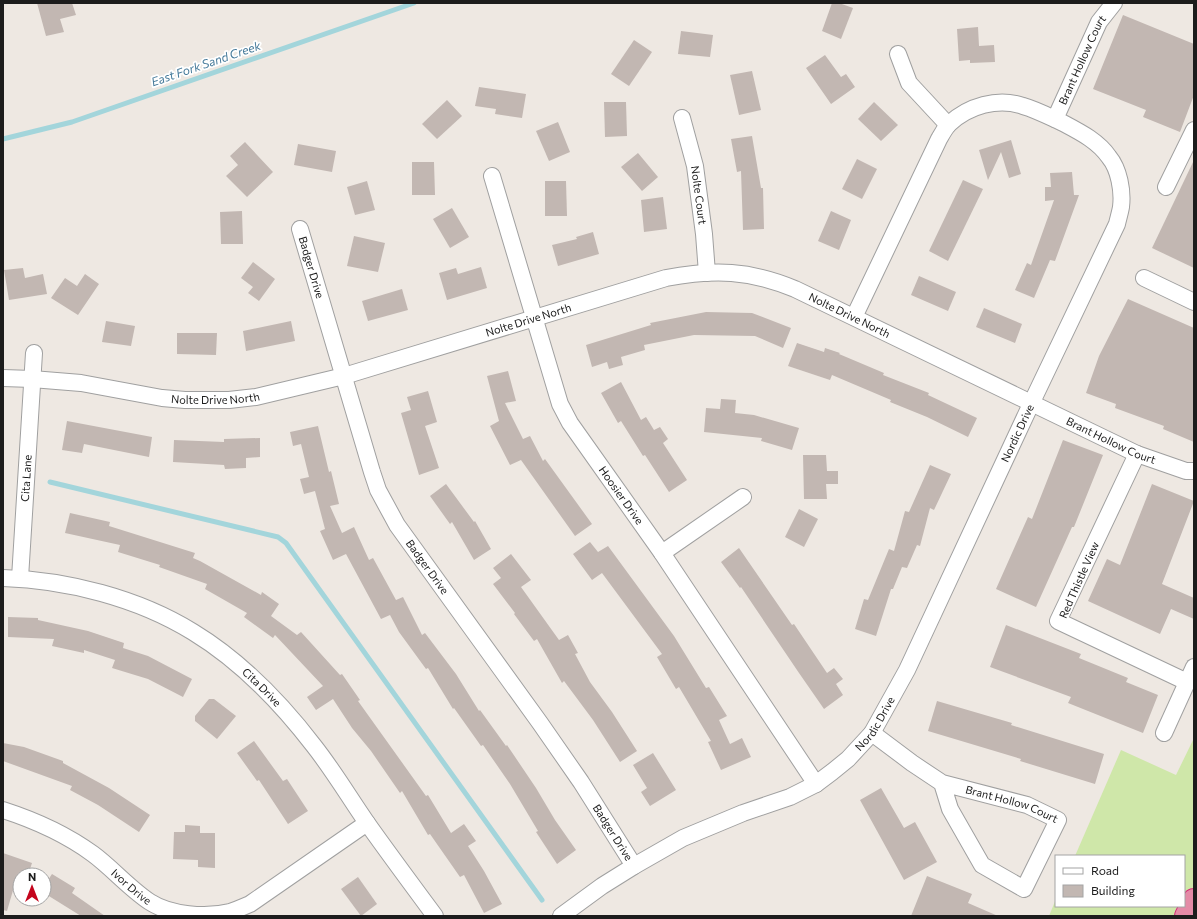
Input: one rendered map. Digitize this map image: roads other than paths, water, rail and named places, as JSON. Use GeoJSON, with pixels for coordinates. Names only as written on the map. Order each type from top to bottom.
{"type":"FeatureCollection","features":[{"type":"Feature","properties":{"kind":"highway"},"geometry":{"type":"LineString","coordinates":[[1186,916],[1194,900]]}},
{"type":"Feature","properties":{"kind":"street","name":"Brant Hollow Court"},"geometry":{"type":"LineString","coordinates":[[1055,119],[1100,22],[1114,3]]}},
{"type":"Feature","properties":{"kind":"street"},"geometry":{"type":"LineString","coordinates":[[898,54],[909,83],[948,125]]}},
{"type":"Feature","properties":{"kind":"street","name":"Nordic Drive"},"geometry":{"type":"LineString","coordinates":[[561,916],[602,886],[683,838],[743,813],[790,796],[816,784],[848,759],[872,733],[907,670],[1117,224],[1121,206],[1121,189],[1118,174],[1110,157],[1098,144],[1083,134],[1055,119],[1022,105],[998,103],[976,107],[962,114],[948,125],[939,139],[854,317]]}},
{"type":"Feature","properties":{"kind":"street","name":"Nolte Court"},"geometry":{"type":"LineString","coordinates":[[682,118],[695,166],[703,227],[706,272]]}},
{"type":"Feature","properties":{"kind":"street"},"geometry":{"type":"LineString","coordinates":[[1166,187],[1194,130]]}},
{"type":"Feature","properties":{"kind":"street","name":"Hoosier Drive"},"geometry":{"type":"LineString","coordinates":[[492,176],[560,404],[570,423],[662,553],[816,784]]}},
{"type":"Feature","properties":{"kind":"street","name":"Badger Drive"},"geometry":{"type":"LineString","coordinates":[[300,229],[378,490],[397,525],[577,776],[634,866]]}},
{"type":"Feature","properties":{"kind":"street","name":"Nolte Drive North"},"geometry":{"type":"LineString","coordinates":[[3,378],[81,383],[162,398],[185,400],[207,401],[256,397],[344,376],[666,278],[706,272],[733,272],[754,275],[776,281],[854,317],[1031,404]]}},
{"type":"Feature","properties":{"kind":"street"},"geometry":{"type":"LineString","coordinates":[[1144,278],[1194,302]]}},
{"type":"Feature","properties":{"kind":"street","name":"Cita Lane"},"geometry":{"type":"LineString","coordinates":[[20,578],[34,353]]}},
{"type":"Feature","properties":{"kind":"street","name":"Brant Hollow Court"},"geometry":{"type":"LineString","coordinates":[[1031,404],[1137,454],[1186,471],[1194,471]]}},
{"type":"Feature","properties":{"kind":"street","name":"Red Thistle View"},"geometry":{"type":"LineString","coordinates":[[1137,454],[1058,621],[1187,682]]}},
{"type":"Feature","properties":{"kind":"street"},"geometry":{"type":"LineString","coordinates":[[662,553],[743,497]]}},
{"type":"Feature","properties":{"kind":"street","name":"Cita Drive"},"geometry":{"type":"LineString","coordinates":[[3,578],[49,581],[98,592],[121,599],[160,614],[193,632],[215,647],[244,671],[270,696],[314,746],[434,916]]}},
{"type":"Feature","properties":{"kind":"street"},"geometry":{"type":"LineString","coordinates":[[1164,733],[1194,667]]}},
{"type":"Feature","properties":{"kind":"street","name":"Brant Hollow Court"},"geometry":{"type":"LineString","coordinates":[[872,733],[942,783],[1028,805],[1058,820],[1024,889],[982,865],[950,809],[942,783]]}},
{"type":"Feature","properties":{"kind":"street","name":"Ivor Drive"},"geometry":{"type":"LineString","coordinates":[[3,810],[49,828],[94,855],[150,902],[180,914],[197,915],[230,912],[250,904],[367,823]]}},
{"type":"Feature","properties":{"kind":"waterway","name":"East Fork Sand Creek"},"geometry":{"type":"LineString","coordinates":[[3,139],[72,122],[414,3]]}},
{"type":"Feature","properties":{"kind":"waterway"},"geometry":{"type":"LineString","coordinates":[[50,482],[278,537],[286,543],[542,900]]}}]}
